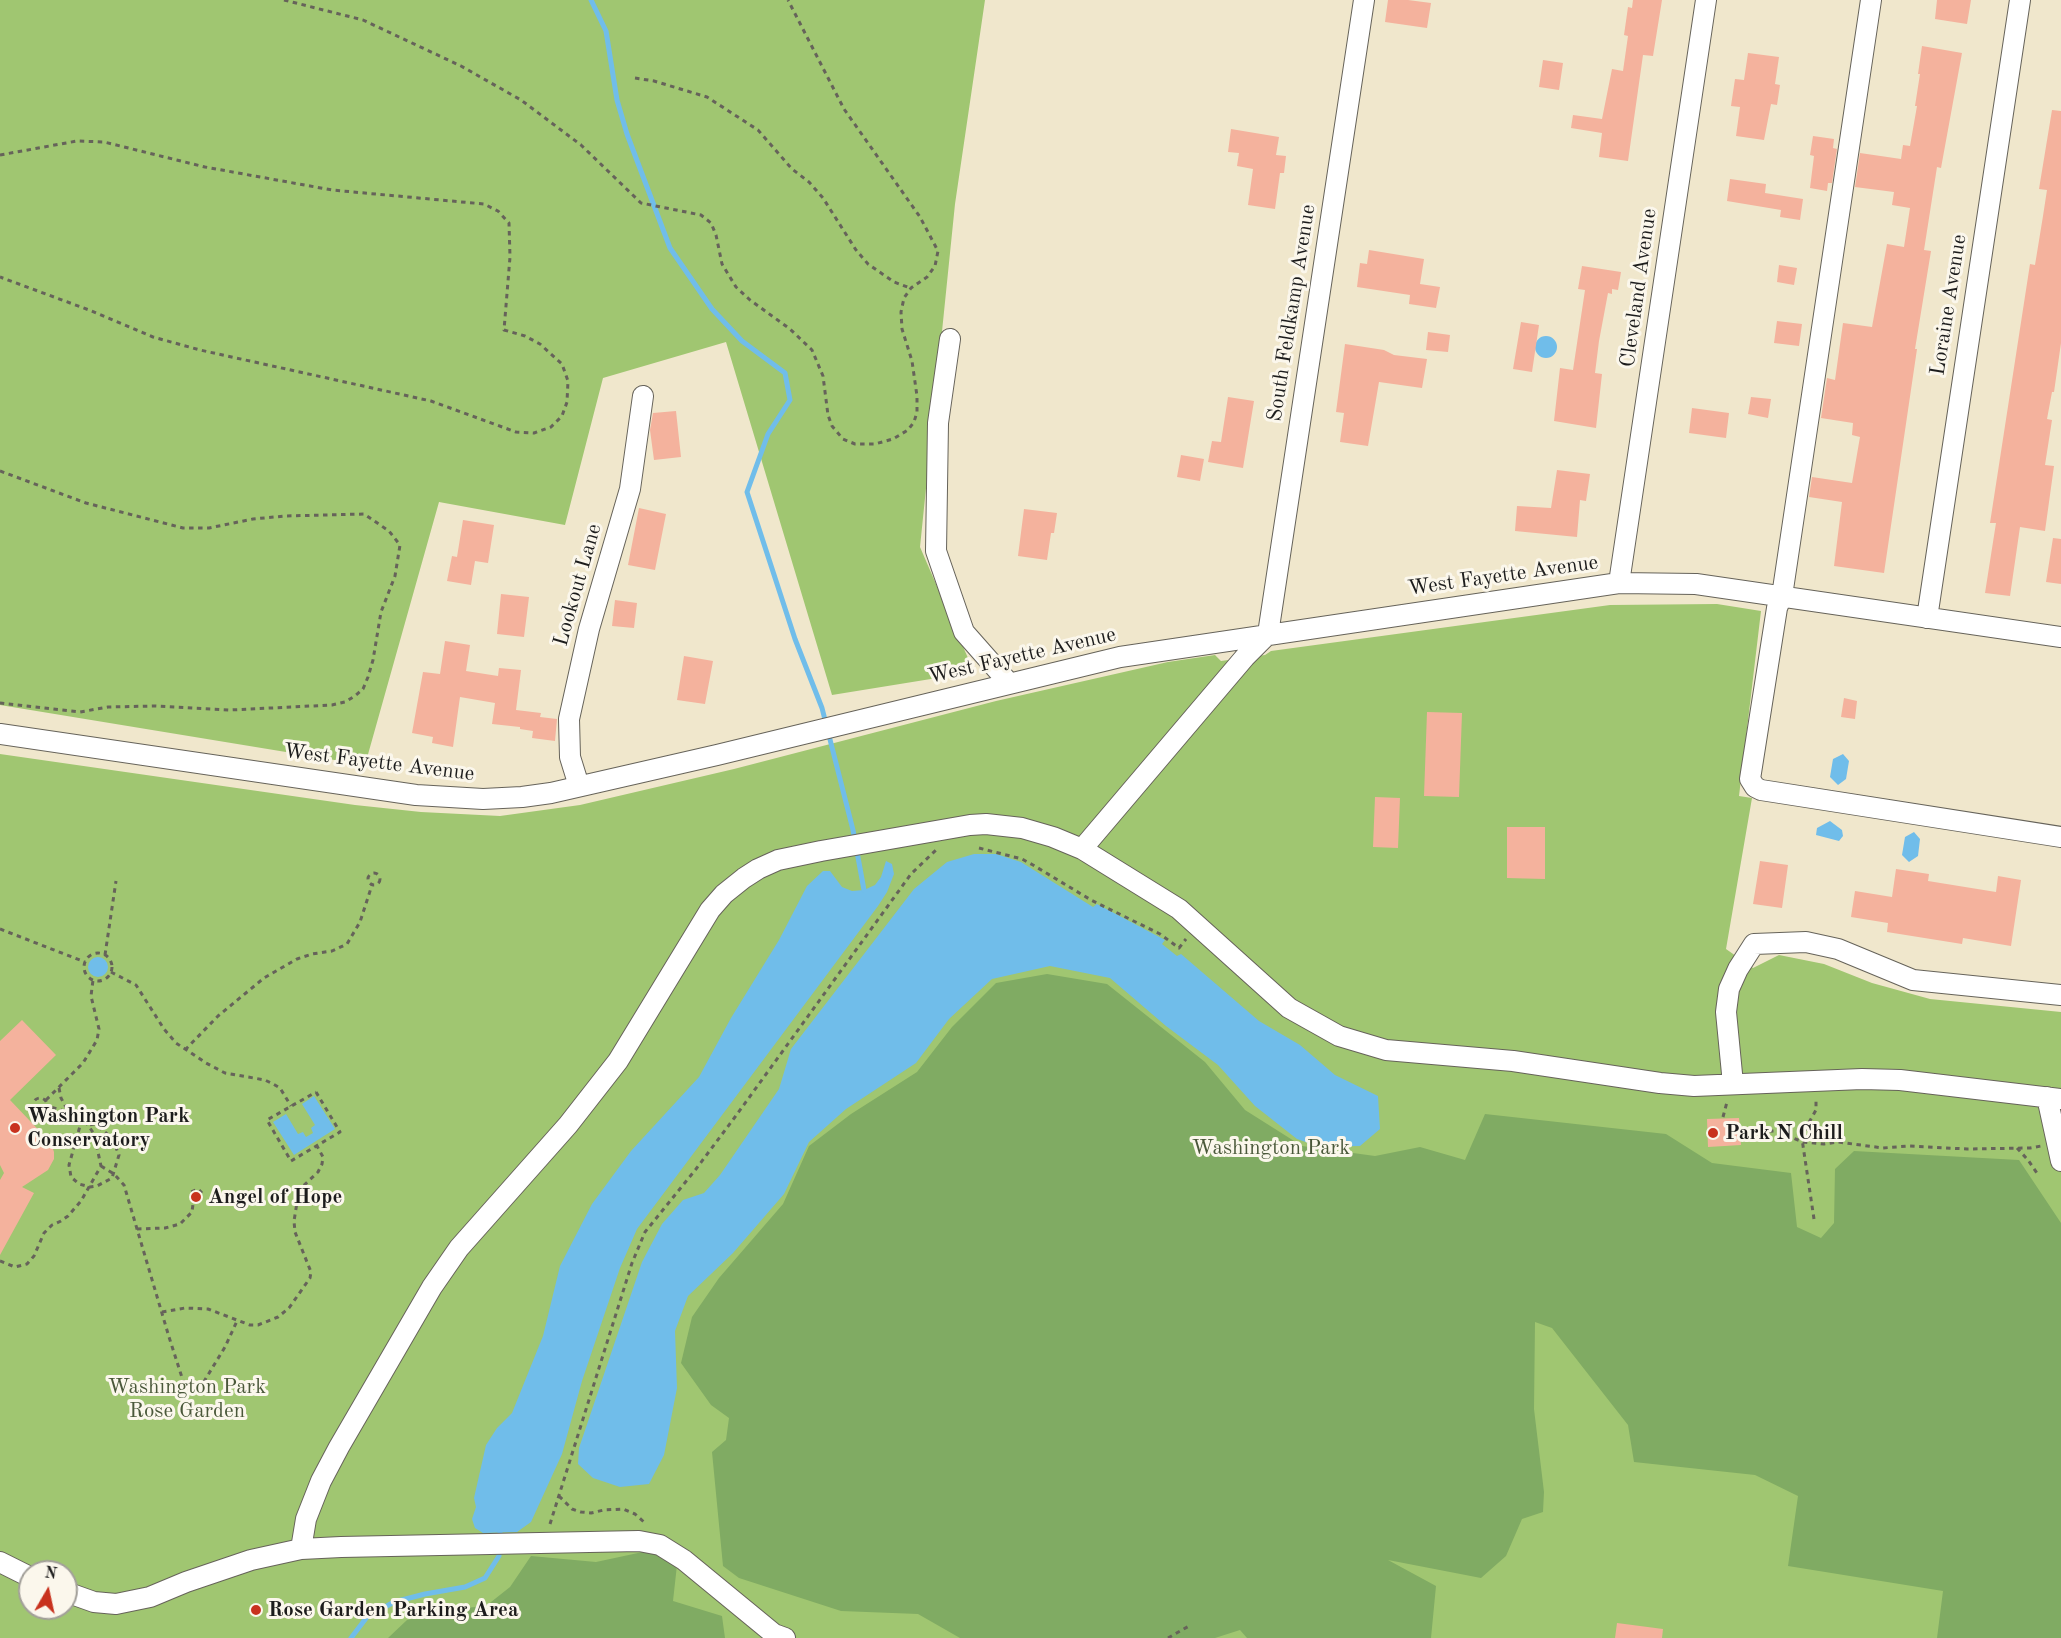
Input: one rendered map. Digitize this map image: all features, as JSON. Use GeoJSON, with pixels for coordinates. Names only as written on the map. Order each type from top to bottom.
{"type":"FeatureCollection","features":[{"type":"Feature","properties":{"kind":"street","name":"South Feldkamp Avenue"},"geometry":{"type":"LineString","coordinates":[[1268,634],[1364,0]]}},
{"type":"Feature","properties":{"kind":"street","name":"Cleveland Avenue"},"geometry":{"type":"LineString","coordinates":[[1618,583],[1706,0]]}},
{"type":"Feature","properties":{"kind":"street"},"geometry":{"type":"LineString","coordinates":[[1871,0],[1782,596],[1777,608],[1750,779],[1755,787],[1761,790],[2061,837]]}},
{"type":"Feature","properties":{"kind":"street","name":"Loraine Avenue"},"geometry":{"type":"LineString","coordinates":[[1927,618],[2020,0]]}},
{"type":"Feature","properties":{"kind":"street"},"geometry":{"type":"LineString","coordinates":[[950,339],[938,423],[936,551],[964,632],[1009,683]]}},
{"type":"Feature","properties":{"kind":"street","name":"Lookout Lane"},"geometry":{"type":"LineString","coordinates":[[579,786],[570,757],[569,720],[589,629],[630,489],[643,396]]}},
{"type":"Feature","properties":{"kind":"street","name":"West Fayette Avenue"},"geometry":{"type":"LineString","coordinates":[[0,734],[416,795],[483,799],[550,793],[1120,657],[1618,583],[1696,584],[2061,638]]}},
{"type":"Feature","properties":{"kind":"street"},"geometry":{"type":"LineString","coordinates":[[1082,849],[1245,657],[1268,634]]}},
{"type":"Feature","properties":{"kind":"street"},"geometry":{"type":"LineString","coordinates":[[301,1549],[306,1519],[326,1473],[432,1287],[459,1248],[568,1125],[618,1061],[710,910],[724,894],[758,868],[778,860],[970,825],[986,824],[1022,828],[1082,849],[1179,909],[1289,1008],[1339,1036],[1386,1050],[1514,1060],[1660,1083],[1694,1086],[1730,1089],[1862,1078],[1900,1080],[2054,1098],[2057,1142],[2061,1161]]}},
{"type":"Feature","properties":{"kind":"street"},"geometry":{"type":"LineString","coordinates":[[1730,1089],[1726,1011],[1729,989],[1738,969],[1754,944],[1806,942],[1838,949],[1914,980],[2061,994]]}},
{"type":"Feature","properties":{"kind":"street"},"geometry":{"type":"LineString","coordinates":[[78,1596],[94,1602],[116,1604],[150,1597],[251,1560],[301,1549],[341,1546],[639,1541],[660,1545],[684,1560],[774,1634],[785,1638]]}},
{"type":"Feature","properties":{"kind":"street"},"geometry":{"type":"LineString","coordinates":[[0,1562],[18,1571]]}},
{"type":"Feature","properties":{"kind":"path"},"geometry":{"type":"LineString","coordinates":[[284,0],[363,20],[471,72],[521,100],[580,146],[641,203],[701,214],[711,223],[722,264],[736,287],[790,329],[812,350],[823,376],[828,415],[832,426],[843,439],[855,444],[874,444],[893,439],[908,430],[914,422],[917,412],[917,396],[912,361],[902,329],[901,312],[904,298],[911,288],[927,277],[935,266],[938,251],[920,217],[844,109],[788,0]]}},
{"type":"Feature","properties":{"kind":"path"},"geometry":{"type":"LineString","coordinates":[[635,78],[707,96],[758,130],[792,170],[809,182],[823,198],[856,250],[868,264],[894,282],[911,288]]}},
{"type":"Feature","properties":{"kind":"path"},"geometry":{"type":"LineString","coordinates":[[0,155],[77,141],[104,142],[205,167],[332,190],[484,204],[498,211],[509,223],[510,257],[504,330],[525,336],[540,344],[562,364],[568,381],[567,402],[562,416],[550,427],[534,433],[516,432],[431,401],[210,352],[153,337],[0,277]]}},
{"type":"Feature","properties":{"kind":"path"},"geometry":{"type":"LineString","coordinates":[[0,471],[86,503],[183,528],[209,528],[253,519],[285,516],[364,514],[389,531],[400,545],[395,576],[381,612],[368,677],[363,689],[345,702],[332,705],[230,710],[154,706],[108,707],[80,712],[0,703]]}},
{"type":"Feature","properties":{"kind":"path"},"geometry":{"type":"LineString","coordinates":[[548,1530],[632,1263],[645,1232],[735,1117],[911,874],[937,851],[936,843]]}},
{"type":"Feature","properties":{"kind":"path"},"geometry":{"type":"LineString","coordinates":[[980,848],[1022,859],[1091,900],[1160,934],[1179,948],[1191,933]]}},
{"type":"Feature","properties":{"kind":"path"},"geometry":{"type":"LineString","coordinates":[[375,872],[379,874],[380,880],[377,885],[372,885],[368,877],[370,873],[375,872]]}},
{"type":"Feature","properties":{"kind":"path"},"geometry":{"type":"LineString","coordinates":[[105,955],[116,881]]}},
{"type":"Feature","properties":{"kind":"path"},"geometry":{"type":"LineString","coordinates":[[186,1050],[218,1016],[264,978],[297,959],[333,951],[347,944],[360,922],[372,885]]}},
{"type":"Feature","properties":{"kind":"path"},"geometry":{"type":"LineString","coordinates":[[0,929],[85,962]]}},
{"type":"Feature","properties":{"kind":"path"},"geometry":{"type":"LineString","coordinates":[[100,953],[105,955],[110,960],[111,972],[106,979],[93,980],[86,975],[85,962],[91,955],[100,953]]}},
{"type":"Feature","properties":{"kind":"path"},"geometry":{"type":"LineString","coordinates":[[111,972],[136,985],[169,1036],[186,1050],[225,1074],[265,1080],[273,1084],[280,1088],[291,1106]]}},
{"type":"Feature","properties":{"kind":"path"},"geometry":{"type":"LineString","coordinates":[[47,1106],[45,1110],[39,1112],[34,1107],[37,1099],[45,1100],[59,1088],[82,1063],[97,1040],[99,1029],[91,996],[93,980]]}},
{"type":"Feature","properties":{"kind":"path"},"geometry":{"type":"LineString","coordinates":[[59,1088],[68,1112]]}},
{"type":"Feature","properties":{"kind":"path"},"geometry":{"type":"LineString","coordinates":[[1723,1117],[1730,1089]]}},
{"type":"Feature","properties":{"kind":"path"},"geometry":{"type":"LineString","coordinates":[[316,1092],[340,1132],[291,1161],[267,1120],[291,1106],[316,1092]]}},
{"type":"Feature","properties":{"kind":"path"},"geometry":{"type":"LineString","coordinates":[[1814,1219],[1803,1142],[1807,1126],[1816,1110],[1816,1092]]}},
{"type":"Feature","properties":{"kind":"path"},"geometry":{"type":"LineString","coordinates":[[45,1100],[47,1106]]}},
{"type":"Feature","properties":{"kind":"path"},"geometry":{"type":"LineString","coordinates":[[0,1261],[15,1267],[27,1264],[34,1256],[44,1233],[52,1225],[68,1216],[81,1201],[101,1166],[94,1134],[88,1125],[68,1112],[47,1106]]}},
{"type":"Feature","properties":{"kind":"path"},"geometry":{"type":"LineString","coordinates":[[82,1119],[69,1165],[71,1178],[79,1184],[90,1186],[106,1182],[114,1174],[119,1155],[112,1138],[95,1124],[88,1125]]}},
{"type":"Feature","properties":{"kind":"path"},"geometry":{"type":"LineString","coordinates":[[1742,1132],[1776,1131],[1803,1142],[1883,1148],[1908,1146],[1967,1149],[2030,1148],[2057,1142]]}},
{"type":"Feature","properties":{"kind":"path"},"geometry":{"type":"LineString","coordinates":[[162,1312],[185,1308],[208,1309],[244,1324],[258,1324],[278,1317],[289,1308],[310,1278],[310,1266],[295,1233],[294,1221],[299,1190],[318,1172],[322,1164],[323,1157],[317,1146]]}},
{"type":"Feature","properties":{"kind":"path"},"geometry":{"type":"LineString","coordinates":[[2017,1148],[2039,1176]]}},
{"type":"Feature","properties":{"kind":"path"},"geometry":{"type":"LineString","coordinates":[[101,1166],[114,1174],[123,1185],[186,1390],[190,1394],[198,1393],[225,1347],[237,1321]]}},
{"type":"Feature","properties":{"kind":"path"},"geometry":{"type":"LineString","coordinates":[[137,1229],[165,1228],[180,1224],[192,1212],[191,1192],[198,1189],[202,1193]]}},
{"type":"Feature","properties":{"kind":"path"},"geometry":{"type":"LineString","coordinates":[[558,1496],[572,1509],[581,1512],[591,1513],[618,1508],[628,1510],[642,1519],[646,1528]]}},
{"type":"Feature","properties":{"kind":"path"},"geometry":{"type":"LineString","coordinates":[[1167,1638],[1189,1626]]}},
{"type":"Feature","properties":{"kind":"green space"},"geometry":{"type":"Polygon","coordinates":[[[0,0],[985,0],[955,204],[920,547],[974,672],[832,695],[726,342],[603,378],[565,525],[439,502],[365,765],[0,705],[0,0]]]}},
{"type":"Feature","properties":{"kind":"green space","name":"Washington Park"},"geometry":{"type":"Polygon","coordinates":[[[1717,604],[1761,611],[1739,796],[1752,798],[1726,949],[1753,968],[1779,955],[1824,964],[1872,983],[1930,999],[2061,1012],[2061,1638],[0,1638],[0,754],[355,805],[421,812],[500,816],[580,805],[734,769],[996,701],[1168,662],[1215,655],[1221,661],[1265,655],[1271,651],[1610,605],[1717,604]]]}},
{"type":"Feature","properties":{"kind":"green space"},"geometry":{"type":"Polygon","coordinates":[[[1047,974],[1107,984],[1205,1062],[1245,1110],[1302,1146],[1375,1156],[1420,1147],[1465,1160],[1485,1114],[1666,1134],[1712,1163],[1791,1173],[1797,1227],[1821,1238],[1834,1223],[1835,1169],[1854,1151],[2019,1160],[2061,1223],[2061,1638],[1937,1638],[1943,1591],[1788,1566],[1798,1496],[1755,1475],[1634,1462],[1628,1425],[1552,1328],[1535,1322],[1534,1409],[1544,1492],[1543,1512],[1522,1519],[1506,1556],[1481,1578],[1388,1560],[1436,1586],[1431,1638],[1247,1638],[1240,1630],[1215,1638],[960,1638],[918,1614],[841,1611],[739,1578],[723,1566],[712,1452],[726,1440],[729,1418],[711,1405],[681,1363],[692,1317],[719,1278],[783,1204],[809,1146],[851,1114],[917,1072],[952,1027],[996,983],[1047,974]]]}},
{"type":"Feature","properties":{"kind":"green space"},"geometry":{"type":"Polygon","coordinates":[[[652,1550],[677,1565],[673,1601],[722,1616],[725,1638],[388,1638],[407,1620],[443,1610],[486,1606],[510,1587],[531,1556],[596,1562],[652,1550]]]}},
{"type":"Feature","properties":{"kind":"water"},"geometry":{"type":"Polygon","coordinates":[[[1546,336],[1554,339],[1557,347],[1554,355],[1546,358],[1538,355],[1535,347],[1538,339],[1546,336]]]}},
{"type":"Feature","properties":{"kind":"water"},"geometry":{"type":"Polygon","coordinates":[[[1843,754],[1849,761],[1846,779],[1838,785],[1830,777],[1833,759],[1843,754]]]}},
{"type":"Feature","properties":{"kind":"water"},"geometry":{"type":"Polygon","coordinates":[[[1830,821],[1842,830],[1843,836],[1839,841],[1816,835],[1817,828],[1830,821]]]}},
{"type":"Feature","properties":{"kind":"water"},"geometry":{"type":"Polygon","coordinates":[[[1914,832],[1920,839],[1918,856],[1909,862],[1902,855],[1905,837],[1914,832]]]}},
{"type":"Feature","properties":{"kind":"water"},"geometry":{"type":"Polygon","coordinates":[[[974,854],[996,854],[1021,862],[1093,907],[1097,904],[1165,940],[1162,944],[1177,956],[1181,954],[1259,1021],[1300,1045],[1335,1075],[1378,1096],[1380,1129],[1360,1146],[1320,1147],[1297,1139],[1255,1106],[1218,1065],[1166,1026],[1110,978],[1050,966],[992,979],[949,1019],[916,1063],[846,1109],[809,1142],[784,1194],[733,1253],[688,1296],[675,1331],[677,1388],[664,1455],[649,1484],[620,1487],[593,1478],[578,1464],[579,1448],[642,1262],[662,1224],[683,1200],[704,1193],[720,1175],[779,1089],[791,1049],[914,889],[947,862],[974,854]]]}},
{"type":"Feature","properties":{"kind":"water"},"geometry":{"type":"Polygon","coordinates":[[[886,861],[892,864],[894,874],[878,906],[637,1229],[620,1268],[582,1381],[562,1454],[531,1522],[517,1532],[483,1533],[475,1528],[472,1519],[476,1507],[474,1498],[486,1445],[497,1428],[512,1413],[543,1336],[560,1266],[592,1204],[631,1151],[699,1077],[731,1018],[779,940],[807,886],[823,871],[830,871],[842,887],[852,891],[864,890],[875,885],[881,877],[886,861]]]}},
{"type":"Feature","properties":{"kind":"water"},"geometry":{"type":"Polygon","coordinates":[[[98,957],[105,960],[108,967],[105,974],[98,977],[91,974],[88,967],[91,960],[98,957]]]}},
{"type":"Feature","properties":{"kind":"water"},"geometry":{"type":"Polygon","coordinates":[[[314,1096],[335,1129],[294,1155],[273,1122],[286,1114],[298,1134],[303,1132],[306,1137],[313,1133],[311,1128],[315,1125],[302,1104],[314,1096]]]}},
{"type":"Feature","properties":{"kind":"building"},"geometry":{"type":"Polygon","coordinates":[[[1388,0],[1431,3],[1427,28],[1385,22],[1388,0]]]}},
{"type":"Feature","properties":{"kind":"building"},"geometry":{"type":"Polygon","coordinates":[[[1633,0],[1662,0],[1653,56],[1643,55],[1628,161],[1599,157],[1602,133],[1571,128],[1573,115],[1602,119],[1612,69],[1623,71],[1628,36],[1624,35],[1628,7],[1632,8],[1633,0]]]}},
{"type":"Feature","properties":{"kind":"building"},"geometry":{"type":"Polygon","coordinates":[[[1937,0],[1971,0],[1967,24],[1935,19],[1937,0]]]}},
{"type":"Feature","properties":{"kind":"building"},"geometry":{"type":"Polygon","coordinates":[[[1922,46],[1962,53],[1941,168],[1937,167],[1924,250],[1931,251],[1884,573],[1834,566],[1842,502],[1809,497],[1812,477],[1852,483],[1860,437],[1852,435],[1853,423],[1821,418],[1827,378],[1835,380],[1843,323],[1872,327],[1887,244],[1904,247],[1910,208],[1892,205],[1894,192],[1855,187],[1860,153],[1901,159],[1903,145],[1910,146],[1917,106],[1915,106],[1922,46]]]}},
{"type":"Feature","properties":{"kind":"building"},"geometry":{"type":"Polygon","coordinates":[[[1748,53],[1779,57],[1775,84],[1780,85],[1777,105],[1771,104],[1764,140],[1736,136],[1740,107],[1731,106],[1735,79],[1744,80],[1748,53]]]}},
{"type":"Feature","properties":{"kind":"building"},"geometry":{"type":"Polygon","coordinates":[[[1543,60],[1563,63],[1559,90],[1539,87],[1543,60]]]}},
{"type":"Feature","properties":{"kind":"building"},"geometry":{"type":"Polygon","coordinates":[[[2052,110],[2061,111],[2061,343],[2054,392],[2052,392],[2047,419],[2052,420],[2045,465],[2054,466],[2045,531],[2020,527],[2010,596],[1985,593],[1996,523],[1990,523],[2030,264],[2035,265],[2047,190],[2039,189],[2052,110]]]}},
{"type":"Feature","properties":{"kind":"building"},"geometry":{"type":"Polygon","coordinates":[[[1231,129],[1279,137],[1276,155],[1286,156],[1284,173],[1280,173],[1275,209],[1248,205],[1253,169],[1237,166],[1239,153],[1228,152],[1231,129]]]}},
{"type":"Feature","properties":{"kind":"building"},"geometry":{"type":"Polygon","coordinates":[[[1813,136],[1834,139],[1833,148],[1837,149],[1832,183],[1828,183],[1827,191],[1810,188],[1814,156],[1810,155],[1813,136]]]}},
{"type":"Feature","properties":{"kind":"building"},"geometry":{"type":"Polygon","coordinates":[[[1730,179],[1766,184],[1765,193],[1803,199],[1800,220],[1780,217],[1781,210],[1727,201],[1730,179]]]}},
{"type":"Feature","properties":{"kind":"building"},"geometry":{"type":"Polygon","coordinates":[[[1369,250],[1424,259],[1420,284],[1440,287],[1436,308],[1409,304],[1410,295],[1357,287],[1360,263],[1367,264],[1369,250]]]}},
{"type":"Feature","properties":{"kind":"building"},"geometry":{"type":"Polygon","coordinates":[[[1779,265],[1797,268],[1794,285],[1777,282],[1779,265]]]}},
{"type":"Feature","properties":{"kind":"building"},"geometry":{"type":"Polygon","coordinates":[[[1582,266],[1621,272],[1618,290],[1612,289],[1612,294],[1608,293],[1599,341],[1595,373],[1602,374],[1596,428],[1554,421],[1560,368],[1573,370],[1585,290],[1578,289],[1582,266]]]}},
{"type":"Feature","properties":{"kind":"building"},"geometry":{"type":"Polygon","coordinates":[[[1777,321],[1802,324],[1799,346],[1774,343],[1777,321]]]}},
{"type":"Feature","properties":{"kind":"building"},"geometry":{"type":"Polygon","coordinates":[[[1521,322],[1539,325],[1532,372],[1513,369],[1521,322]]]}},
{"type":"Feature","properties":{"kind":"building"},"geometry":{"type":"Polygon","coordinates":[[[1428,332],[1450,335],[1448,352],[1426,350],[1428,332]]]}},
{"type":"Feature","properties":{"kind":"building"},"geometry":{"type":"Polygon","coordinates":[[[1345,344],[1384,350],[1394,355],[1427,359],[1422,388],[1379,382],[1368,446],[1340,442],[1344,413],[1336,412],[1345,344]]]}},
{"type":"Feature","properties":{"kind":"building"},"geometry":{"type":"Polygon","coordinates":[[[1228,397],[1254,401],[1243,468],[1208,462],[1212,441],[1221,442],[1228,397]]]}},
{"type":"Feature","properties":{"kind":"building"},"geometry":{"type":"Polygon","coordinates":[[[1751,397],[1771,399],[1768,418],[1748,414],[1751,397]]]}},
{"type":"Feature","properties":{"kind":"building"},"geometry":{"type":"Polygon","coordinates":[[[1692,408],[1729,413],[1726,438],[1689,433],[1692,408]]]}},
{"type":"Feature","properties":{"kind":"building"},"geometry":{"type":"Polygon","coordinates":[[[676,411],[681,457],[654,460],[650,430],[653,413],[676,411]]]}},
{"type":"Feature","properties":{"kind":"building"},"geometry":{"type":"Polygon","coordinates":[[[1181,455],[1204,459],[1200,481],[1177,477],[1181,455]]]}},
{"type":"Feature","properties":{"kind":"building"},"geometry":{"type":"Polygon","coordinates":[[[1557,470],[1590,474],[1586,501],[1580,500],[1577,537],[1515,531],[1517,506],[1551,508],[1557,470]]]}},
{"type":"Feature","properties":{"kind":"building"},"geometry":{"type":"Polygon","coordinates":[[[639,508],[666,514],[655,570],[628,565],[639,508]]]}},
{"type":"Feature","properties":{"kind":"building"},"geometry":{"type":"Polygon","coordinates":[[[1024,509],[1057,513],[1047,560],[1018,556],[1024,509]]]}},
{"type":"Feature","properties":{"kind":"building"},"geometry":{"type":"Polygon","coordinates":[[[463,520],[494,525],[488,563],[475,561],[471,585],[447,581],[452,556],[457,557],[463,520]]]}},
{"type":"Feature","properties":{"kind":"building"},"geometry":{"type":"Polygon","coordinates":[[[2053,538],[2061,539],[2061,584],[2046,582],[2053,538]]]}},
{"type":"Feature","properties":{"kind":"building"},"geometry":{"type":"Polygon","coordinates":[[[501,594],[529,597],[524,637],[497,634],[501,594]]]}},
{"type":"Feature","properties":{"kind":"building"},"geometry":{"type":"Polygon","coordinates":[[[615,600],[637,603],[634,628],[612,626],[615,600]]]}},
{"type":"Feature","properties":{"kind":"building"},"geometry":{"type":"Polygon","coordinates":[[[445,641],[470,645],[466,671],[498,676],[499,668],[521,670],[516,710],[541,713],[540,717],[557,719],[555,741],[532,738],[533,731],[520,729],[520,727],[492,724],[495,703],[460,697],[453,747],[432,743],[433,737],[412,733],[423,672],[440,674],[445,641]]]}},
{"type":"Feature","properties":{"kind":"building"},"geometry":{"type":"Polygon","coordinates":[[[684,656],[713,661],[705,704],[677,700],[684,656]]]}},
{"type":"Feature","properties":{"kind":"building"},"geometry":{"type":"Polygon","coordinates":[[[1844,698],[1857,701],[1855,719],[1841,717],[1844,698]]]}},
{"type":"Feature","properties":{"kind":"building"},"geometry":{"type":"Polygon","coordinates":[[[1427,712],[1462,713],[1459,797],[1424,796],[1427,712]]]}},
{"type":"Feature","properties":{"kind":"building"},"geometry":{"type":"Polygon","coordinates":[[[1375,797],[1400,798],[1398,848],[1373,847],[1375,797]]]}},
{"type":"Feature","properties":{"kind":"building"},"geometry":{"type":"Polygon","coordinates":[[[1507,827],[1545,827],[1545,879],[1507,878],[1507,827]]]}},
{"type":"Feature","properties":{"kind":"building"},"geometry":{"type":"Polygon","coordinates":[[[1760,861],[1788,865],[1782,908],[1753,904],[1760,861]]]}},
{"type":"Feature","properties":{"kind":"building"},"geometry":{"type":"Polygon","coordinates":[[[1896,869],[1929,874],[1928,881],[1996,892],[1998,876],[2021,880],[2011,946],[1963,938],[1962,944],[1887,932],[1888,923],[1851,917],[1855,891],[1892,897],[1896,869]]]}},
{"type":"Feature","properties":{"kind":"building","name":"Washington Park Conservatory"},"geometry":{"type":"Polygon","coordinates":[[[22,1020],[56,1055],[10,1100],[51,1143],[54,1159],[48,1170],[22,1187],[34,1193],[0,1255],[0,1180],[4,1173],[0,1165],[0,1041],[22,1020]]]}},
{"type":"Feature","properties":{"kind":"building"},"geometry":{"type":"Polygon","coordinates":[[[1739,1118],[1741,1145],[1708,1147],[1707,1119],[1739,1118]]]}},
{"type":"Feature","properties":{"kind":"building"},"geometry":{"type":"Polygon","coordinates":[[[1617,1623],[1663,1629],[1662,1638],[1615,1638],[1617,1623]]]}},
{"type":"Feature","properties":{"kind":"waterway"},"geometry":{"type":"LineString","coordinates":[[591,0],[606,31],[617,100],[627,134],[670,248],[712,309],[742,341],[785,373],[790,400],[768,434],[747,492],[795,639],[822,708],[853,830],[864,890]]}},
{"type":"Feature","properties":{"kind":"waterway"},"geometry":{"type":"LineString","coordinates":[[351,1638],[367,1617],[394,1602],[465,1587],[485,1578],[499,1556],[500,1532]]}},
{"type":"Feature","properties":{"kind":"place","name":"Washington Park Conservatory"},"geometry":{"type":"Point","coordinates":[15,1128]}},
{"type":"Feature","properties":{"kind":"place","name":"Park N Chill"},"geometry":{"type":"Point","coordinates":[1713,1133]}},
{"type":"Feature","properties":{"kind":"place","name":"Angel of Hope"},"geometry":{"type":"Point","coordinates":[196,1197]}},
{"type":"Feature","properties":{"kind":"place","name":"Rose Garden Parking Area"},"geometry":{"type":"Point","coordinates":[256,1610]}},
{"type":"Feature","properties":{"kind":"park label","name":"Washington Park Rose Garden"},"geometry":{"type":"Point","coordinates":[187,1399]}}]}
